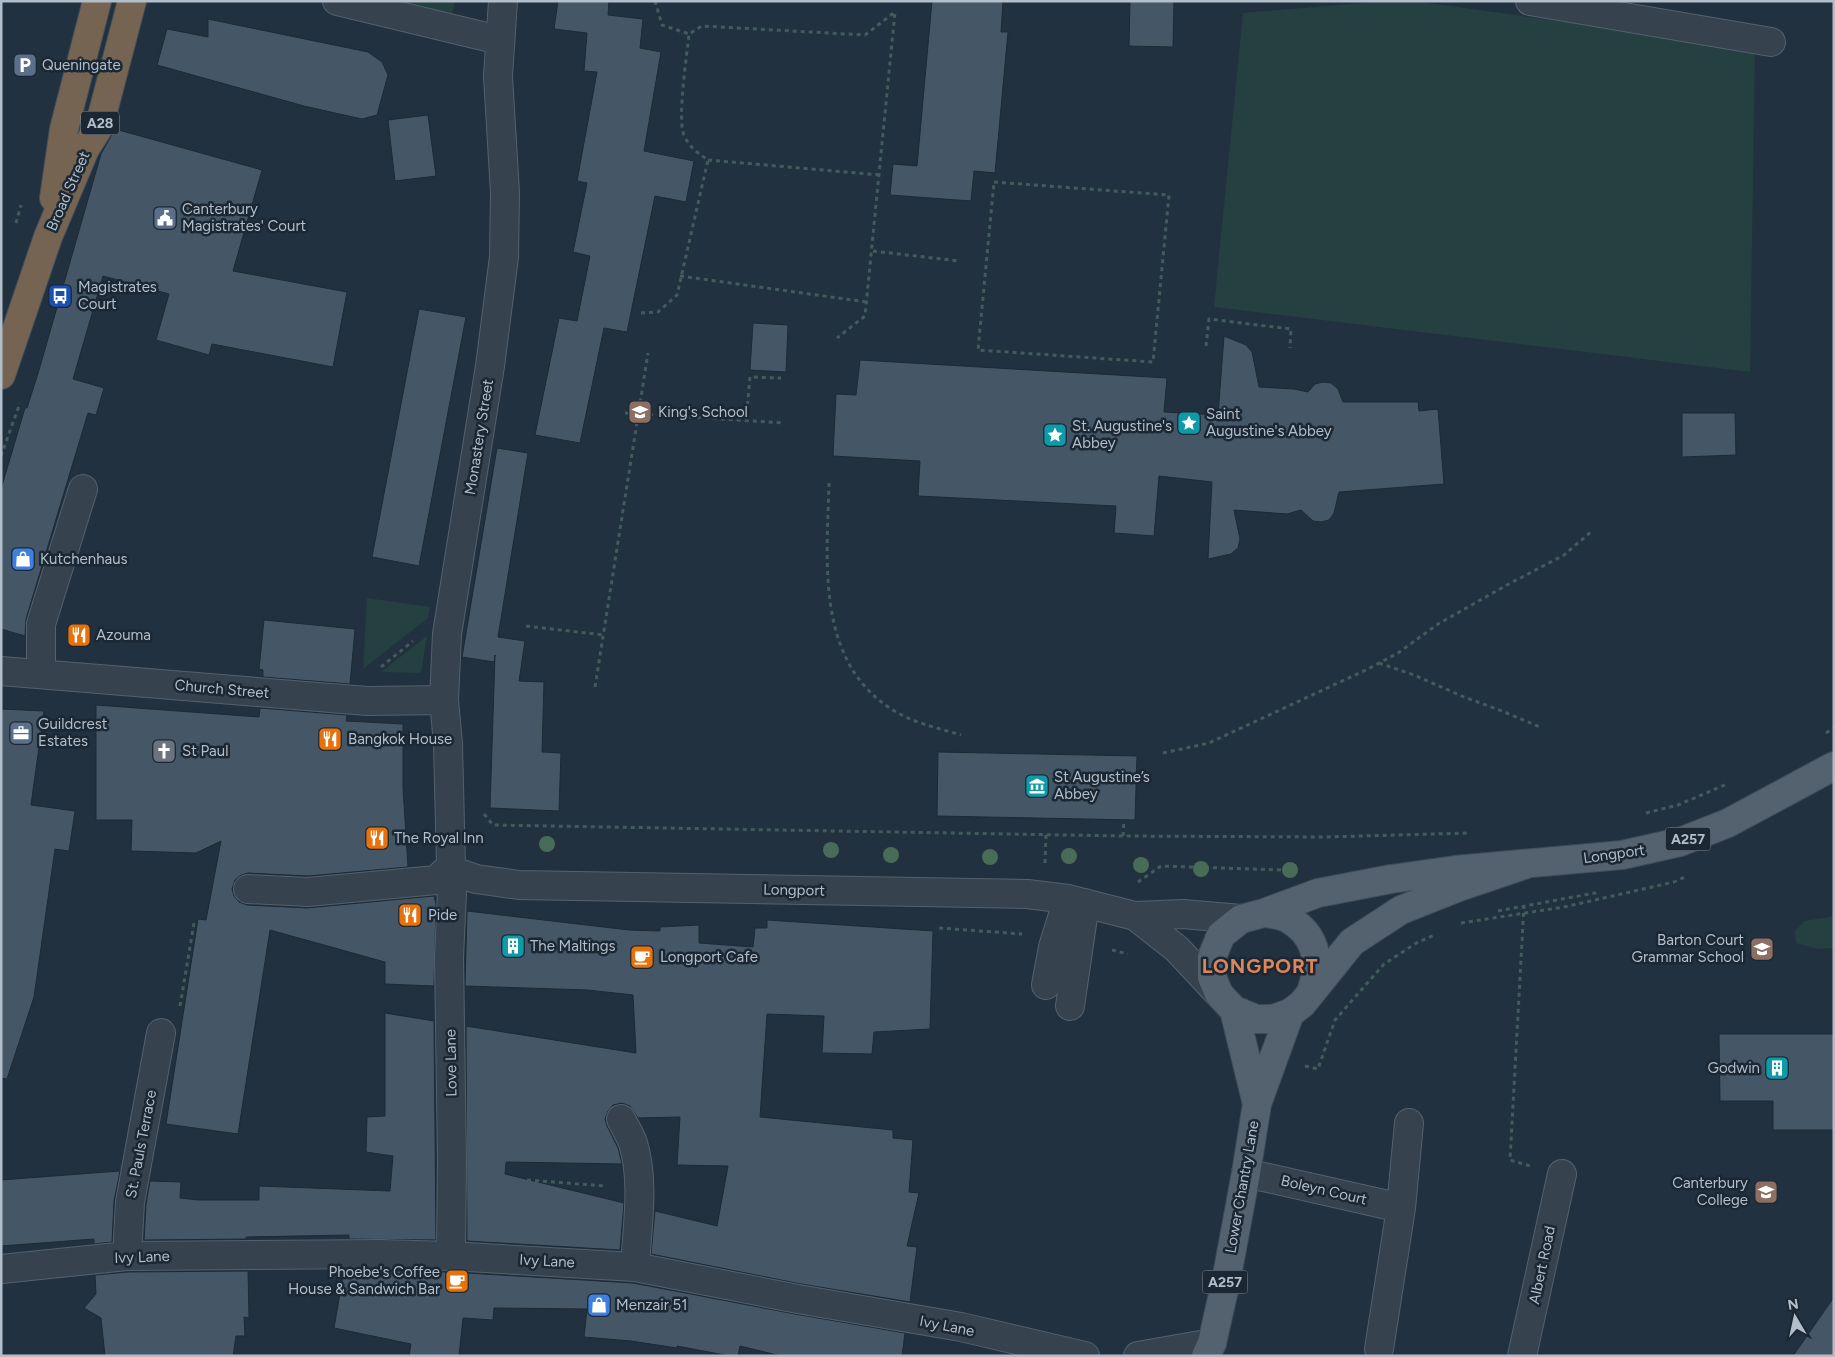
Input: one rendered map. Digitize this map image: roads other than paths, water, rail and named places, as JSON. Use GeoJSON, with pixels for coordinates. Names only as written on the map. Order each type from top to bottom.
{"type":"FeatureCollection","features":[{"type":"Feature","properties":{"kind":"highway","name":"Broad Street"},"geometry":{"type":"LineString","coordinates":[[48,237],[64,129],[97,1]]}},
{"type":"Feature","properties":{"kind":"highway","name":"Broad Street"},"geometry":{"type":"LineString","coordinates":[[1,375],[48,237],[85,149],[98,127],[132,1]]}},
{"type":"Feature","properties":{"kind":"main road","name":"Longport"},"geometry":{"type":"LineString","coordinates":[[1527,864],[1458,887],[1401,910],[1352,942],[1312,989],[1302,1004],[1290,1013],[1273,1019],[1256,1019],[1226,1002],[1212,977],[1212,957],[1221,935],[1253,916],[1318,893],[1391,879],[1455,870],[1622,855],[1680,842],[1728,823],[1834,766]]}},
{"type":"Feature","properties":{"kind":"main road","name":"Longport"},"geometry":{"type":"LineString","coordinates":[[1253,916],[1286,918],[1303,930],[1313,945],[1316,954],[1317,972],[1312,989]]}},
{"type":"Feature","properties":{"kind":"main road","name":"Lower Chantry Lane"},"geometry":{"type":"LineString","coordinates":[[1226,1002],[1257,1104]]}},
{"type":"Feature","properties":{"kind":"main road","name":"Lower Chantry Lane"},"geometry":{"type":"LineString","coordinates":[[1209,1349],[1246,1173],[1257,1104],[1290,1013]]}},
{"type":"Feature","properties":{"kind":"street"},"geometry":{"type":"LineString","coordinates":[[337,1],[499,40]]}},
{"type":"Feature","properties":{"kind":"street","name":"Monastery Street"},"geometry":{"type":"LineString","coordinates":[[452,868],[448,744],[444,700],[447,634],[490,366],[504,256],[504,193],[498,76],[503,1]]}},
{"type":"Feature","properties":{"kind":"street"},"geometry":{"type":"LineString","coordinates":[[1530,1],[1771,42]]}},
{"type":"Feature","properties":{"kind":"street"},"geometry":{"type":"LineString","coordinates":[[41,674],[41,624],[83,489]]}},
{"type":"Feature","properties":{"kind":"street","name":"Church Street"},"geometry":{"type":"LineString","coordinates":[[1,671],[368,701],[444,700]]}},
{"type":"Feature","properties":{"kind":"street"},"geometry":{"type":"LineString","coordinates":[[248,888],[308,892],[436,880],[452,868]]}},
{"type":"Feature","properties":{"kind":"street","name":"Longport"},"geometry":{"type":"LineString","coordinates":[[452,868],[476,880],[519,885],[1027,894],[1076,901],[1135,916],[1183,914],[1253,916]]}},
{"type":"Feature","properties":{"kind":"street","name":"Love Lane"},"geometry":{"type":"LineString","coordinates":[[451,1256],[450,957],[452,868]]}},
{"type":"Feature","properties":{"kind":"street"},"geometry":{"type":"LineString","coordinates":[[1046,985],[1053,947],[1076,901]]}},
{"type":"Feature","properties":{"kind":"street"},"geometry":{"type":"LineString","coordinates":[[1070,1006],[1076,901]]}},
{"type":"Feature","properties":{"kind":"street","name":"Longport"},"geometry":{"type":"LineString","coordinates":[[1135,916],[1177,949],[1226,1002]]}},
{"type":"Feature","properties":{"kind":"street","name":"St. Pauls Terrace"},"geometry":{"type":"LineString","coordinates":[[127,1256],[130,1202],[161,1033]]}},
{"type":"Feature","properties":{"kind":"street"},"geometry":{"type":"LineString","coordinates":[[621,1119],[632,1141],[637,1159],[640,1184],[635,1266]]}},
{"type":"Feature","properties":{"kind":"street"},"geometry":{"type":"LineString","coordinates":[[1379,1349],[1401,1208],[1409,1122]]}},
{"type":"Feature","properties":{"kind":"street","name":"Boleyn Court"},"geometry":{"type":"LineString","coordinates":[[1246,1173],[1401,1208]]}},
{"type":"Feature","properties":{"kind":"street","name":"Albert Road"},"geometry":{"type":"LineString","coordinates":[[1522,1356],[1562,1174]]}},
{"type":"Feature","properties":{"kind":"street","name":"Ivy Lane"},"geometry":{"type":"LineString","coordinates":[[1,1269],[127,1256],[380,1254],[635,1266],[798,1299],[961,1328],[1085,1356]]}},
{"type":"Feature","properties":{"kind":"street"},"geometry":{"type":"LineString","coordinates":[[1138,1356],[1209,1349]]}},
{"type":"Feature","properties":{"kind":"place","name":"Queningate"},"geometry":{"type":"Point","coordinates":[25,65]}},
{"type":"Feature","properties":{"kind":"place","name":"Canterbury Magistrates' Court"},"geometry":{"type":"Point","coordinates":[165,218]}},
{"type":"Feature","properties":{"kind":"place","name":"Magistrates Court"},"geometry":{"type":"Point","coordinates":[60,296]}},
{"type":"Feature","properties":{"kind":"place","name":"King's School"},"geometry":{"type":"Point","coordinates":[640,412]}},
{"type":"Feature","properties":{"kind":"place","name":"Saint Augustine's Abbey"},"geometry":{"type":"Point","coordinates":[1189,423]}},
{"type":"Feature","properties":{"kind":"place","name":"St. Augustine's Abbey"},"geometry":{"type":"Point","coordinates":[1055,435]}},
{"type":"Feature","properties":{"kind":"place","name":"Kutchenhaus"},"geometry":{"type":"Point","coordinates":[23,559]}},
{"type":"Feature","properties":{"kind":"place","name":"Azouma"},"geometry":{"type":"Point","coordinates":[79,635]}},
{"type":"Feature","properties":{"kind":"place","name":"Guildcrest Estates"},"geometry":{"type":"Point","coordinates":[21,733]}},
{"type":"Feature","properties":{"kind":"place","name":"Bangkok House"},"geometry":{"type":"Point","coordinates":[330,739]}},
{"type":"Feature","properties":{"kind":"place","name":"St Paul"},"geometry":{"type":"Point","coordinates":[164,751]}},
{"type":"Feature","properties":{"kind":"place","name":"St Augustine’s Abbey"},"geometry":{"type":"Point","coordinates":[1037,786]}},
{"type":"Feature","properties":{"kind":"place","name":"The Royal Inn"},"geometry":{"type":"Point","coordinates":[377,838]}},
{"type":"Feature","properties":{"kind":"place","name":"Pide"},"geometry":{"type":"Point","coordinates":[410,915]}},
{"type":"Feature","properties":{"kind":"place","name":"The Maltings"},"geometry":{"type":"Point","coordinates":[513,946]}},
{"type":"Feature","properties":{"kind":"place","name":"Barton Court Grammar School"},"geometry":{"type":"Point","coordinates":[1762,949]}},
{"type":"Feature","properties":{"kind":"place","name":"Longport Cafe"},"geometry":{"type":"Point","coordinates":[642,957]}},
{"type":"Feature","properties":{"kind":"place","name":"Godwin"},"geometry":{"type":"Point","coordinates":[1777,1068]}},
{"type":"Feature","properties":{"kind":"place","name":"Canterbury College"},"geometry":{"type":"Point","coordinates":[1766,1192]}},
{"type":"Feature","properties":{"kind":"place","name":"Phoebe's Coffee House & Sandwich Bar"},"geometry":{"type":"Point","coordinates":[457,1281]}},
{"type":"Feature","properties":{"kind":"place","name":"Menzair 51"},"geometry":{"type":"Point","coordinates":[599,1305]}},
{"type":"Feature","properties":{"kind":"district","name":"LONGPORT"},"geometry":{"type":"Point","coordinates":[1260,966]}}]}
